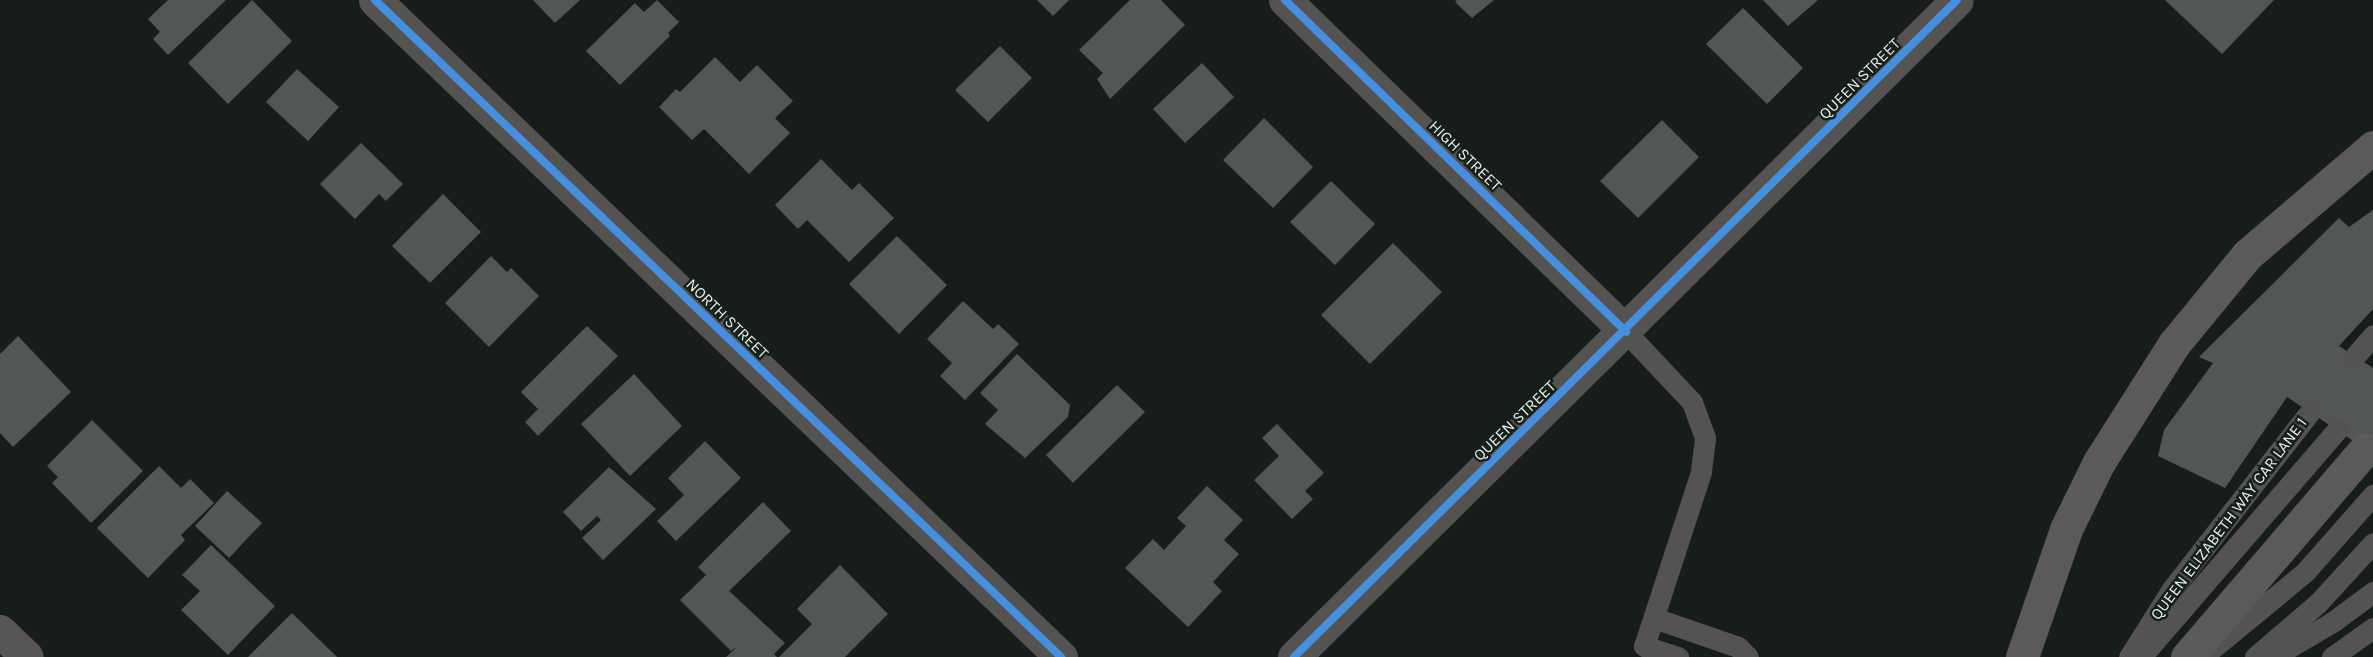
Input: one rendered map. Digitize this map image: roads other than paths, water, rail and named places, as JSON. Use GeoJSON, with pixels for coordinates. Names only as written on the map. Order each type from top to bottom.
{"type":"FeatureCollection","features":[{"type":"Feature","properties":{"kind":"highway"},"geometry":{"type":"LineString","coordinates":[[2022,657],[2066,528],[2100,462],[2174,344],[2247,255],[2373,147]]}},
{"type":"Feature","properties":{"kind":"highway"},"geometry":{"type":"LineString","coordinates":[[2187,657],[2365,449]]}},
{"type":"Feature","properties":{"kind":"main road"},"geometry":{"type":"LineString","coordinates":[[0,631],[27,657]]}},
{"type":"Feature","properties":{"kind":"street","name":"NORTH STREET"},"geometry":{"type":"LineString","coordinates":[[375,0],[1060,657]]}},
{"type":"Feature","properties":{"kind":"street","name":"HIGH STREET"},"geometry":{"type":"LineString","coordinates":[[1285,0],[1626,332]]}},
{"type":"Feature","properties":{"kind":"street","name":"QUEEN STREET"},"geometry":{"type":"LineString","coordinates":[[1294,657],[1626,332],[1958,0]]}},
{"type":"Feature","properties":{"kind":"lane"},"geometry":{"type":"LineString","coordinates":[[1626,332],[1692,402],[1705,438],[1701,472],[1644,646],[1678,657]]}},
{"type":"Feature","properties":{"kind":"lane"},"geometry":{"type":"LineString","coordinates":[[2355,356],[2373,335]]}},
{"type":"Feature","properties":{"kind":"lane","name":"QUEEN ELIZABETH WAY CAR LANE 1"},"geometry":{"type":"LineString","coordinates":[[2128,657],[2172,589],[2310,412]]}},
{"type":"Feature","properties":{"kind":"lane"},"geometry":{"type":"LineString","coordinates":[[2141,657],[2338,429]]}},
{"type":"Feature","properties":{"kind":"lane"},"geometry":{"type":"LineString","coordinates":[[2202,657],[2305,572],[2373,495]]}},
{"type":"Feature","properties":{"kind":"lane"},"geometry":{"type":"LineString","coordinates":[[2255,657],[2318,603],[2373,543]]}},
{"type":"Feature","properties":{"kind":"lane"},"geometry":{"type":"LineString","coordinates":[[2273,657],[2334,621],[2373,592]]}},
{"type":"Feature","properties":{"kind":"lane"},"geometry":{"type":"LineString","coordinates":[[1654,618],[1738,647],[1748,657]]}},
{"type":"Feature","properties":{"kind":"lane"},"geometry":{"type":"LineString","coordinates":[[2332,657],[2373,628]]}},
{"type":"Feature","properties":{"kind":"lane"},"geometry":{"type":"LineString","coordinates":[[2341,657],[2373,640]]}}]}
